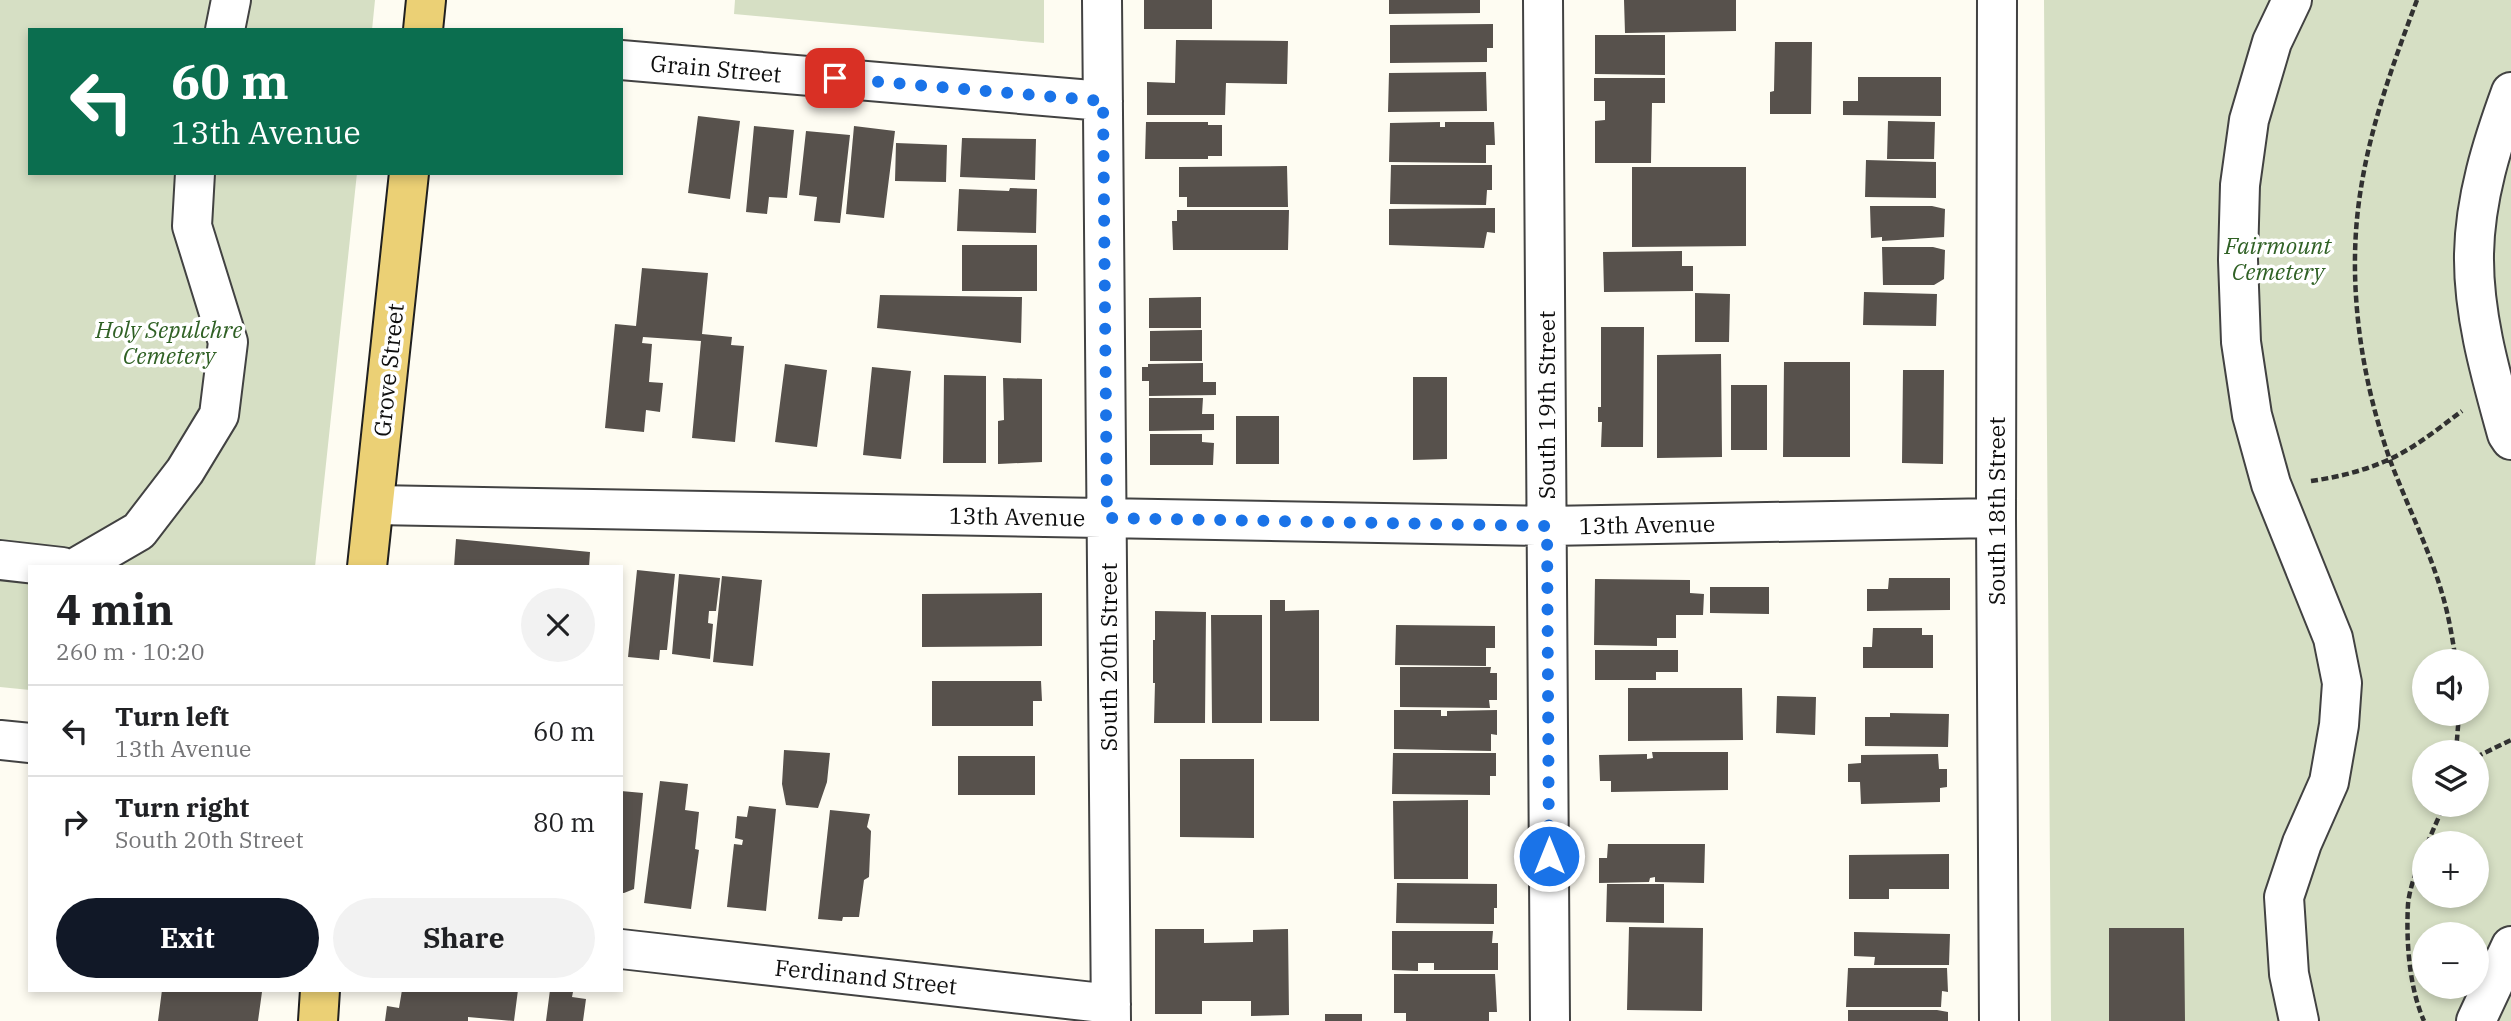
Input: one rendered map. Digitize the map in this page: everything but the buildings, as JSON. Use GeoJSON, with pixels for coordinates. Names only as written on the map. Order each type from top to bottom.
{"type":"FeatureCollection","features":[{"type":"Feature","properties":{"kind":"main road"},"geometry":{"type":"LineString","coordinates":[[423,28],[426,0]]}},
{"type":"Feature","properties":{"kind":"main road","name":"Grove Street"},"geometry":{"type":"LineString","coordinates":[[367,565],[409,175]]}},
{"type":"Feature","properties":{"kind":"main road"},"geometry":{"type":"LineString","coordinates":[[318,1021],[320,992]]}},
{"type":"Feature","properties":{"kind":"street"},"geometry":{"type":"LineString","coordinates":[[225,28],[231,0]]}},
{"type":"Feature","properties":{"kind":"street","name":"South 20th Street"},"geometry":{"type":"LineString","coordinates":[[1102,0],[1111,1012]]}},
{"type":"Feature","properties":{"kind":"street","name":"South 19th Street"},"geometry":{"type":"LineString","coordinates":[[1543,0],[1550,1021]]}},
{"type":"Feature","properties":{"kind":"street","name":"South 18th Street"},"geometry":{"type":"LineString","coordinates":[[1997,0],[1999,1021]]}},
{"type":"Feature","properties":{"kind":"street"},"geometry":{"type":"LineString","coordinates":[[2292,0],[2272,42],[2249,120],[2240,185],[2238,260],[2241,342],[2252,415],[2272,484],[2333,638],[2342,682],[2339,725],[2329,782],[2302,843],[2284,897],[2289,974],[2300,1021]]}},
{"type":"Feature","properties":{"kind":"street","name":"Grain Street"},"geometry":{"type":"LineString","coordinates":[[623,60],[1103,101]]}},
{"type":"Feature","properties":{"kind":"street"},"geometry":{"type":"LineString","coordinates":[[2511,92],[2483,179],[2474,254],[2478,314],[2494,388],[2511,440]]}},
{"type":"Feature","properties":{"kind":"street"},"geometry":{"type":"LineString","coordinates":[[80,565],[139,531],[185,471],[219,415],[228,342],[192,226],[195,175]]}},
{"type":"Feature","properties":{"kind":"street","name":"13th Avenue"},"geometry":{"type":"LineString","coordinates":[[375,505],[1547,526],[1996,518]]}},
{"type":"Feature","properties":{"kind":"street"},"geometry":{"type":"LineString","coordinates":[[0,560],[44,565]]}},
{"type":"Feature","properties":{"kind":"street"},"geometry":{"type":"LineString","coordinates":[[0,740],[28,743]]}},
{"type":"Feature","properties":{"kind":"street"},"geometry":{"type":"LineString","coordinates":[[2476,1021],[2511,946]]}},
{"type":"Feature","properties":{"kind":"street","name":"Ferdinand Street"},"geometry":{"type":"LineString","coordinates":[[623,948],[1111,1012]]}},
{"type":"Feature","properties":{"kind":"path"},"geometry":{"type":"LineString","coordinates":[[2417,0],[2395,58],[2361,188],[2354,288],[2360,342],[2376,413],[2390,459],[2445,603],[2454,649]]}},
{"type":"Feature","properties":{"kind":"path"},"geometry":{"type":"LineString","coordinates":[[2272,484],[2349,474],[2390,459],[2494,388]]}},
{"type":"Feature","properties":{"kind":"path"},"geometry":{"type":"LineString","coordinates":[[2489,751],[2511,740]]}},
{"type":"Feature","properties":{"kind":"path"},"geometry":{"type":"LineString","coordinates":[[2412,887],[2409,902],[2409,939],[2413,977],[2424,1021]]}},
{"type":"Feature","properties":{"kind":"green space","name":"Holy Sepulchre Cemetery"},"geometry":{"type":"Polygon","coordinates":[[[0,0],[375,0],[372,28],[28,28],[28,175],[357,175],[315,565],[28,565],[28,690],[0,687],[0,0]]]}},
{"type":"Feature","properties":{"kind":"green space"},"geometry":{"type":"Polygon","coordinates":[[[735,0],[1044,0],[1044,43],[734,14],[735,0]]]}},
{"type":"Feature","properties":{"kind":"green space","name":"Fairmount Cemetery"},"geometry":{"type":"Polygon","coordinates":[[[2044,0],[2511,0],[2511,1021],[2051,1021],[2044,0]]]}},
{"type":"Feature","properties":{"kind":"route"},"geometry":{"type":"LineString","coordinates":[[835,78],[1103,101],[1107,518],[1547,526],[1549,856]]}}]}
